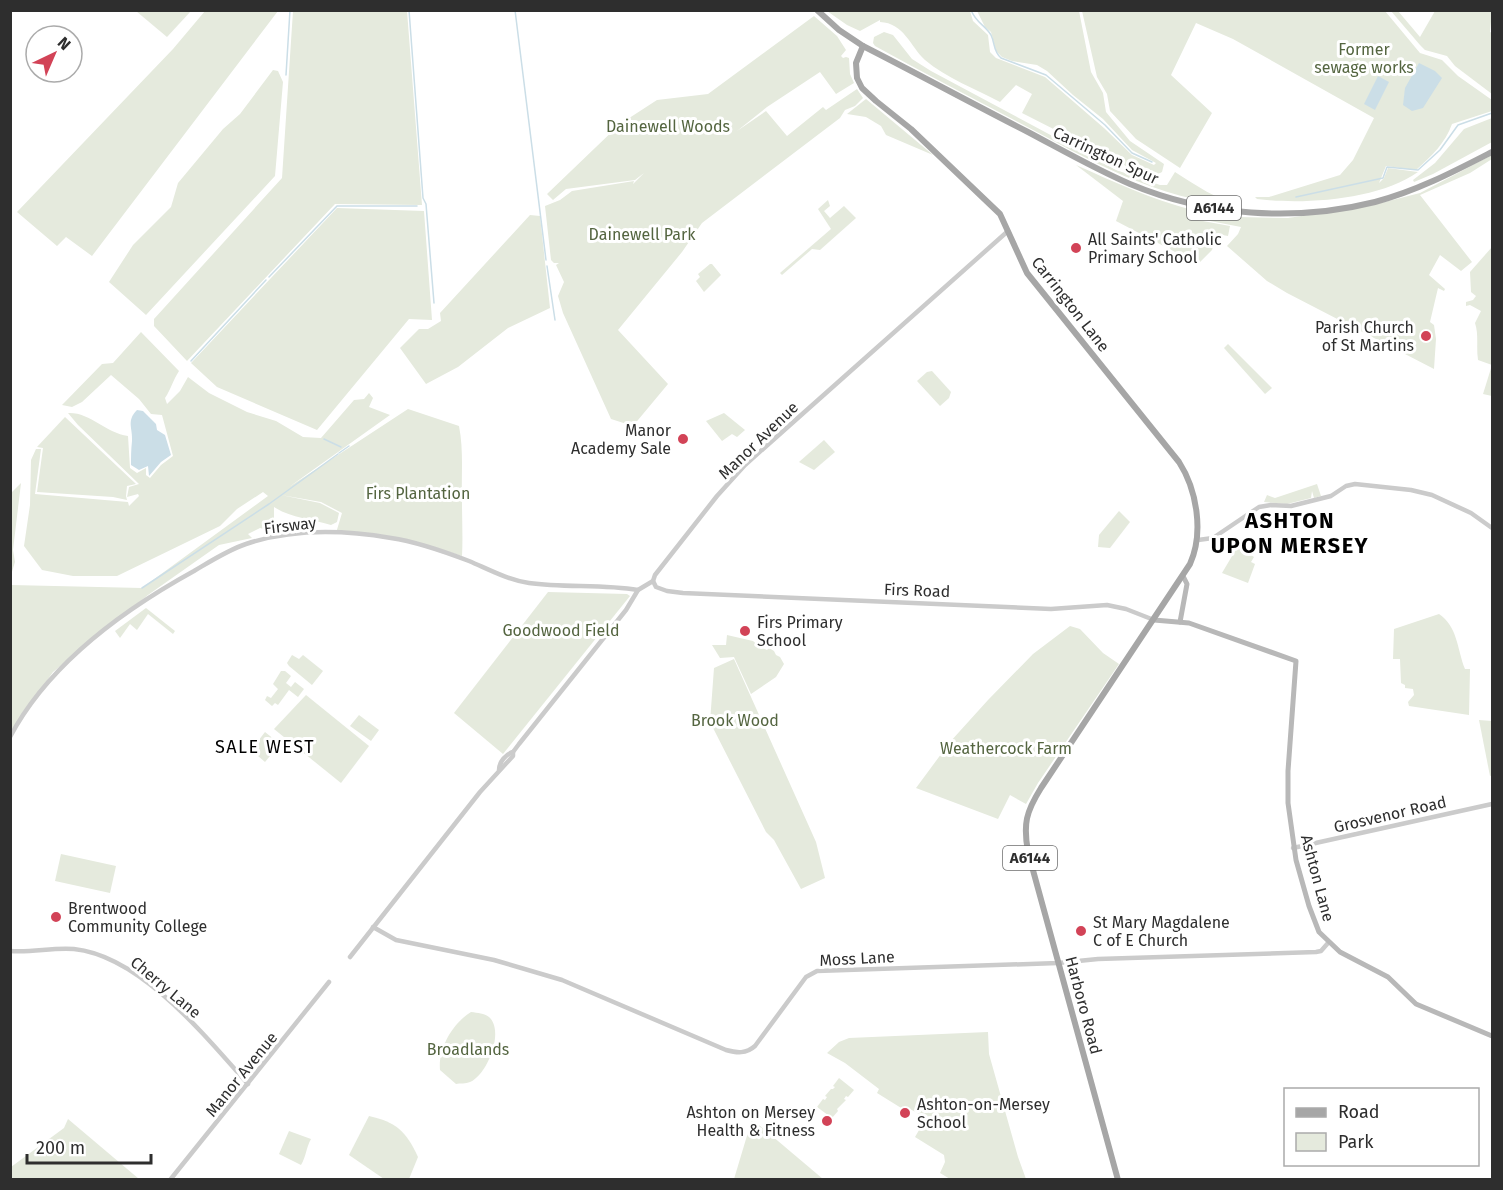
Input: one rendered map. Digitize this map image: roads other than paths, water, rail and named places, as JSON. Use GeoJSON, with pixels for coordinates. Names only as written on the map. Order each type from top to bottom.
{"type":"FeatureCollection","features":[{"type":"Feature","properties":{"kind":"main road","name":"A6144"},"geometry":{"type":"LineString","coordinates":[[817,10],[839,30],[862,46]]}},
{"type":"Feature","properties":{"kind":"main road","name":"Carrington Spur"},"geometry":{"type":"LineString","coordinates":[[862,46],[1116,178],[1166,196],[1218,208],[1252,213],[1284,214],[1348,207],[1405,192],[1492,152]]}},
{"type":"Feature","properties":{"kind":"main road","name":"Carrington Lane"},"geometry":{"type":"LineString","coordinates":[[862,46],[856,63],[857,78],[862,88],[1000,215],[1028,273],[1184,470],[1191,492],[1198,540],[1190,564]]}},
{"type":"Feature","properties":{"kind":"main road","name":"Harboro Road"},"geometry":{"type":"LineString","coordinates":[[1118,1179],[1028,852],[1025,833],[1026,818],[1041,788],[1190,564]]}},
{"type":"Feature","properties":{"kind":"main road"},"geometry":{"type":"LineString","coordinates":[[1180,622],[1187,584],[1183,576]]}},
{"type":"Feature","properties":{"kind":"main road","name":"Firs Road"},"geometry":{"type":"LineString","coordinates":[[1154,620],[1180,622]]}},
{"type":"Feature","properties":{"kind":"main road","name":"Ashton Lane"},"geometry":{"type":"LineString","coordinates":[[1180,622],[1197,625],[1296,661],[1287,786],[1293,848],[1315,925],[1329,943],[1348,957],[1382,972],[1416,1004],[1492,1036]]}},
{"type":"Feature","properties":{"kind":"street","name":"Manor Avenue"},"geometry":{"type":"LineString","coordinates":[[350,957],[499,770],[499,765],[509,753],[513,752],[626,610],[638,590],[653,581],[655,575],[698,520],[745,465],[1008,231]]}},
{"type":"Feature","properties":{"kind":"street"},"geometry":{"type":"LineString","coordinates":[[1198,540],[1213,538],[1259,507],[1291,506],[1337,493],[1346,486],[1355,484],[1423,493],[1448,501],[1471,513],[1492,528]]}},
{"type":"Feature","properties":{"kind":"street","name":"Firsway"},"geometry":{"type":"LineString","coordinates":[[10,737],[27,710],[55,675],[109,627],[150,596],[182,577],[233,549],[258,541],[310,533],[341,532],[373,535],[426,545],[528,583],[638,590]]}},
{"type":"Feature","properties":{"kind":"street","name":"Firs Road"},"geometry":{"type":"LineString","coordinates":[[653,581],[656,587],[683,593],[1051,609],[1107,605],[1126,609],[1154,620]]}},
{"type":"Feature","properties":{"kind":"street","name":"Grosvenor Road"},"geometry":{"type":"LineString","coordinates":[[1293,848],[1492,804]]}},
{"type":"Feature","properties":{"kind":"street","name":"Moss Lane"},"geometry":{"type":"LineString","coordinates":[[374,927],[396,940],[494,960],[562,980],[737,1053],[748,1051],[755,1046],[806,977],[814,972],[832,969],[1058,963],[1098,959],[1316,952],[1321,951],[1329,943]]}},
{"type":"Feature","properties":{"kind":"street","name":"Cherry Lane"},"geometry":{"type":"LineString","coordinates":[[10,951],[74,949],[112,959],[123,965],[158,992],[185,1017],[248,1084]]}},
{"type":"Feature","properties":{"kind":"street","name":"Manor Avenue"},"geometry":{"type":"LineString","coordinates":[[170,1179],[329,982]]}},
{"type":"Feature","properties":{"kind":"waterway"},"geometry":{"type":"LineString","coordinates":[[286,75],[290,10]]}},
{"type":"Feature","properties":{"kind":"waterway"},"geometry":{"type":"LineString","coordinates":[[409,10],[423,198],[426,204],[434,303]]}},
{"type":"Feature","properties":{"kind":"waterway"},"geometry":{"type":"LineString","coordinates":[[515,10],[546,260]]}},
{"type":"Feature","properties":{"kind":"waterway"},"geometry":{"type":"LineString","coordinates":[[971,10],[975,18],[991,35],[995,50],[1001,58],[1046,75],[1105,125],[1132,153],[1152,162]]}},
{"type":"Feature","properties":{"kind":"waterway"},"geometry":{"type":"LineString","coordinates":[[1296,197],[1383,178],[1387,167],[1418,170],[1440,150],[1458,125],[1492,113]]}},
{"type":"Feature","properties":{"kind":"waterway"},"geometry":{"type":"LineString","coordinates":[[269,277],[337,206],[417,206]]}},
{"type":"Feature","properties":{"kind":"waterway"},"geometry":{"type":"LineString","coordinates":[[547,266],[555,320]]}},
{"type":"Feature","properties":{"kind":"waterway"},"geometry":{"type":"LineString","coordinates":[[191,361],[266,280]]}},
{"type":"Feature","properties":{"kind":"waterway"},"geometry":{"type":"LineString","coordinates":[[324,439],[341,447]]}},
{"type":"Feature","properties":{"kind":"waterway"},"geometry":{"type":"LineString","coordinates":[[339,453],[349,446]]}},
{"type":"Feature","properties":{"kind":"waterway"},"geometry":{"type":"LineString","coordinates":[[142,588],[269,504],[338,454]]}},
{"type":"Feature","properties":{"kind":"place","name":"All Saints' Catholic Primary School"},"geometry":{"type":"Point","coordinates":[1076,248]}},
{"type":"Feature","properties":{"kind":"place","name":"Parish Church of St Martins"},"geometry":{"type":"Point","coordinates":[1426,336]}},
{"type":"Feature","properties":{"kind":"place","name":"Manor Academy Sale"},"geometry":{"type":"Point","coordinates":[683,439]}},
{"type":"Feature","properties":{"kind":"place","name":"Firs Primary School"},"geometry":{"type":"Point","coordinates":[745,631]}},
{"type":"Feature","properties":{"kind":"place","name":"Brentwood Community College"},"geometry":{"type":"Point","coordinates":[56,917]}},
{"type":"Feature","properties":{"kind":"place","name":"St Mary Magdalene C of E Church"},"geometry":{"type":"Point","coordinates":[1081,931]}},
{"type":"Feature","properties":{"kind":"place","name":"Ashton-on-Mersey School"},"geometry":{"type":"Point","coordinates":[905,1113]}},
{"type":"Feature","properties":{"kind":"place","name":"Ashton on Mersey Health & Fitness"},"geometry":{"type":"Point","coordinates":[827,1121]}},
{"type":"Feature","properties":{"kind":"district","name":"ASHTON UPON MERSEY"},"geometry":{"type":"Point","coordinates":[1290,532]}},
{"type":"Feature","properties":{"kind":"district","name":"SALE WEST"},"geometry":{"type":"Point","coordinates":[265,747]}},
{"type":"Feature","properties":{"kind":"park label","name":"Former sewage works"},"geometry":{"type":"Point","coordinates":[1364,58]}},
{"type":"Feature","properties":{"kind":"park label","name":"Dainewell Woods"},"geometry":{"type":"Point","coordinates":[668,126]}},
{"type":"Feature","properties":{"kind":"park label","name":"Dainewell Park"},"geometry":{"type":"Point","coordinates":[642,234]}},
{"type":"Feature","properties":{"kind":"park label","name":"Firs Plantation"},"geometry":{"type":"Point","coordinates":[418,493]}},
{"type":"Feature","properties":{"kind":"park label","name":"Goodwood Field"},"geometry":{"type":"Point","coordinates":[561,630]}},
{"type":"Feature","properties":{"kind":"park label","name":"Brook Wood"},"geometry":{"type":"Point","coordinates":[735,720]}},
{"type":"Feature","properties":{"kind":"park label","name":"Weathercock Farm"},"geometry":{"type":"Point","coordinates":[1006,748]}},
{"type":"Feature","properties":{"kind":"park label","name":"Broadlands"},"geometry":{"type":"Point","coordinates":[468,1049]}}]}
